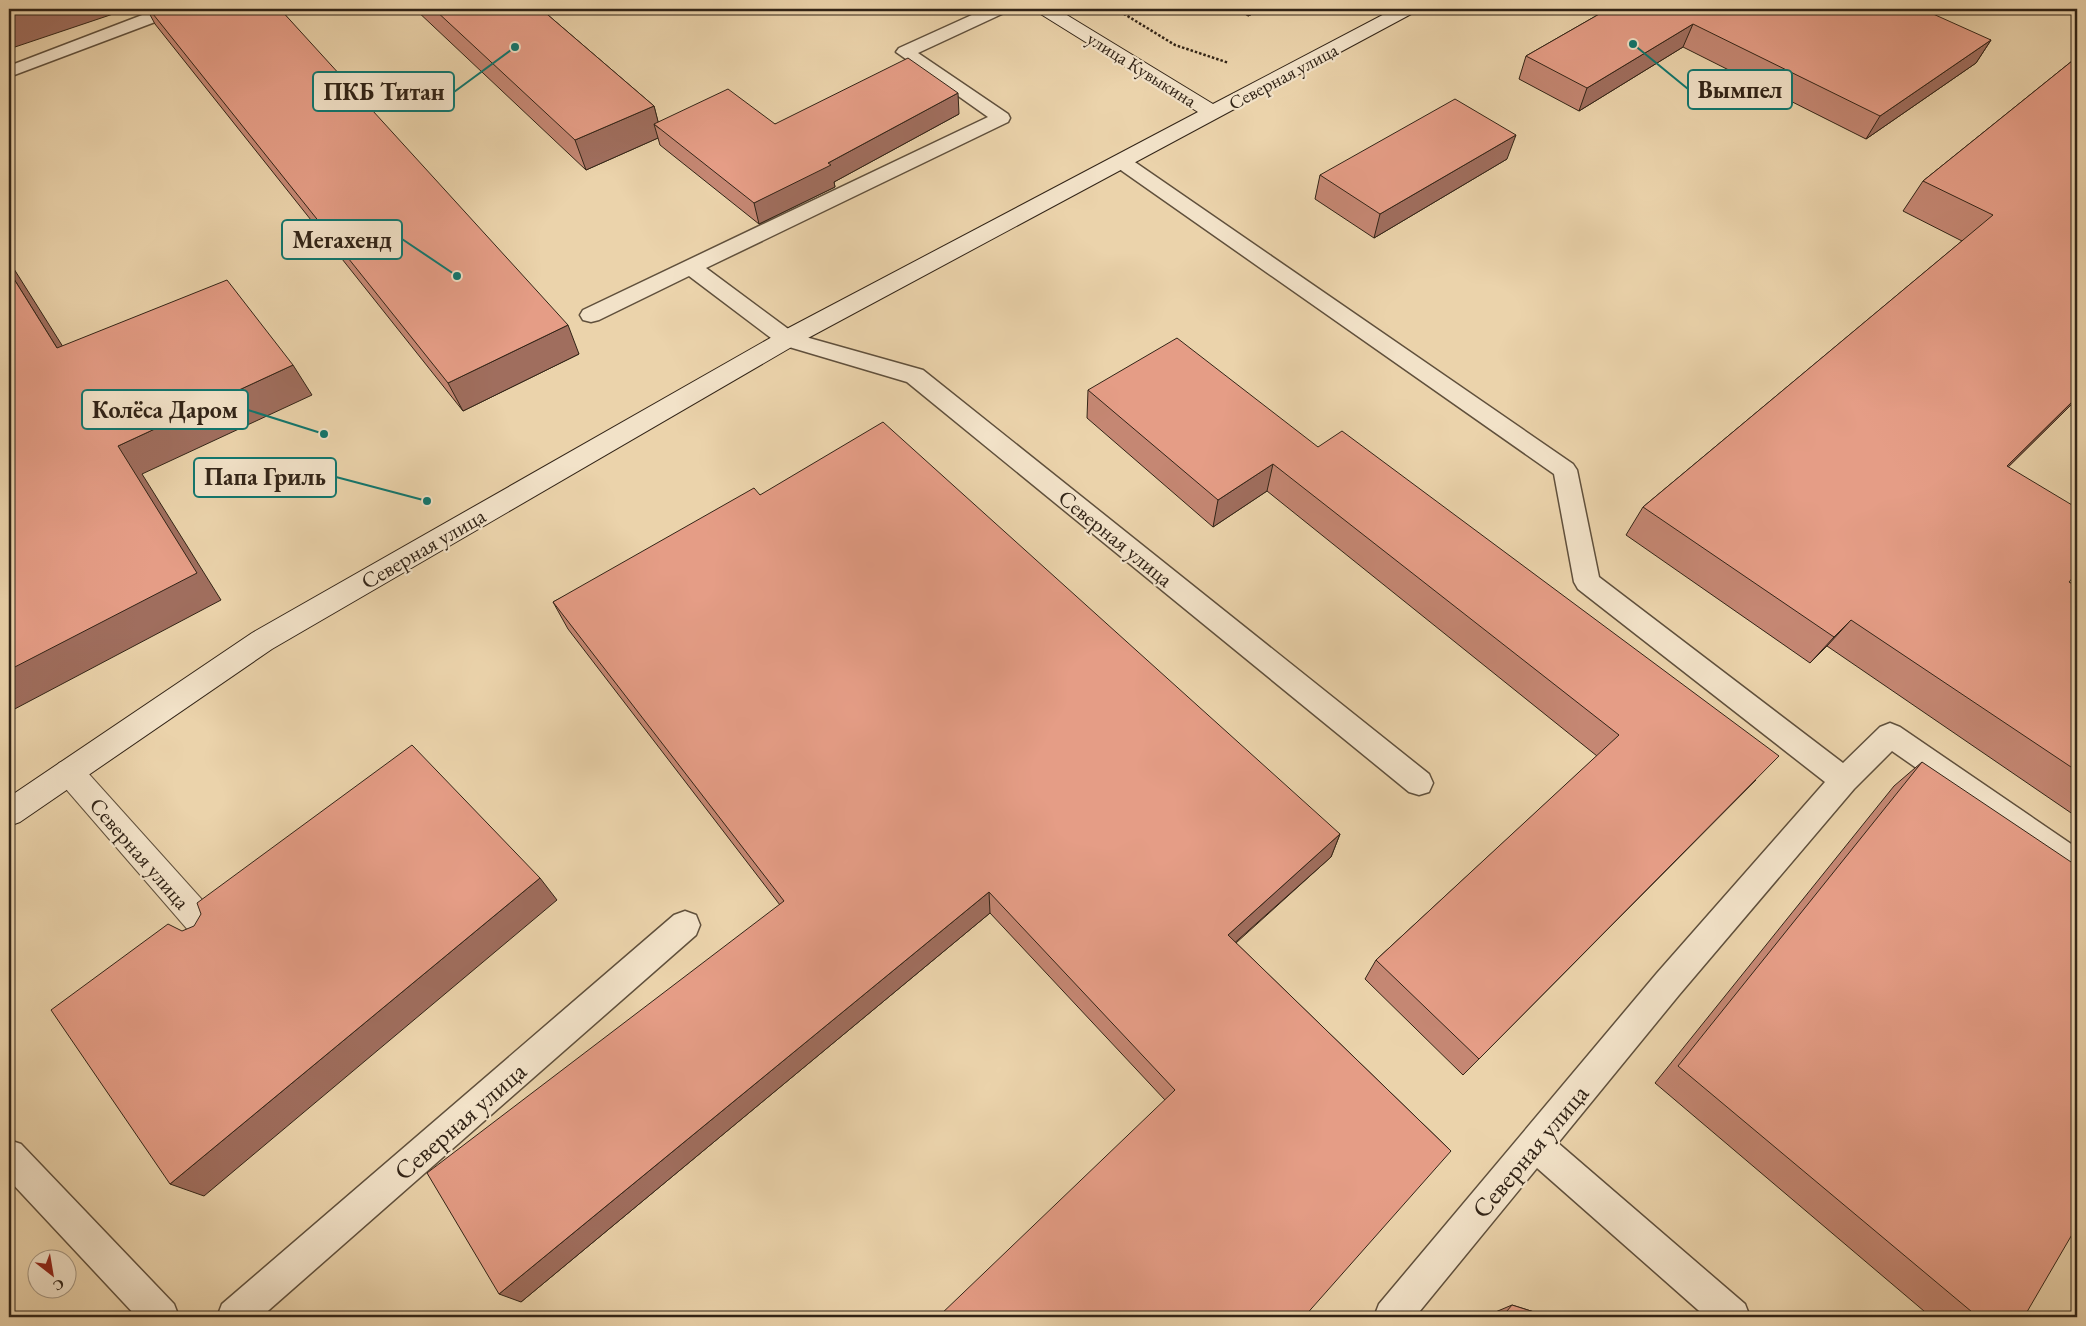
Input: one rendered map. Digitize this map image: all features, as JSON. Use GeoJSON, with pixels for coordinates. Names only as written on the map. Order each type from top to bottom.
{"type":"FeatureCollection","features":[{"type":"Feature","properties":{"kind":"main road","name":"улица Кувыкина"},"geometry":{"type":"LineString","coordinates":[[1045,9],[1213,113]]}},
{"type":"Feature","properties":{"kind":"main road","name":"Северная улица"},"geometry":{"type":"LineString","coordinates":[[9,813],[262,641],[787,339],[1407,9]]}},
{"type":"Feature","properties":{"kind":"main road","name":"Северная улица"},"geometry":{"type":"LineString","coordinates":[[69,772],[212,934]]}},
{"type":"Feature","properties":{"kind":"lane"},"geometry":{"type":"LineString","coordinates":[[9,72],[173,9]]}},
{"type":"Feature","properties":{"kind":"lane"},"geometry":{"type":"LineString","coordinates":[[590,316],[689,266],[1001,118],[905,52],[998,9]]}},
{"type":"Feature","properties":{"kind":"lane"},"geometry":{"type":"LineString","coordinates":[[1122,162],[1565,470],[1587,582],[1844,780]]}},
{"type":"Feature","properties":{"kind":"lane"},"geometry":{"type":"LineString","coordinates":[[689,266],[787,339]]}},
{"type":"Feature","properties":{"kind":"lane","name":"Северная улица"},"geometry":{"type":"LineString","coordinates":[[787,339],[915,376],[1420,783]]}},
{"type":"Feature","properties":{"kind":"lane","name":"Северная улица"},"geometry":{"type":"LineString","coordinates":[[1392,1317],[1668,984],[1844,780],[1890,735],[2077,864]]}},
{"type":"Feature","properties":{"kind":"lane","name":"Северная улица"},"geometry":{"type":"LineString","coordinates":[[235,1317],[684,924]]}},
{"type":"Feature","properties":{"kind":"lane"},"geometry":{"type":"LineString","coordinates":[[1535,1144],[1732,1317]]}},
{"type":"Feature","properties":{"kind":"lane"},"geometry":{"type":"LineString","coordinates":[[9,1156],[161,1317]]}},
{"type":"Feature","properties":{"kind":"path"},"geometry":{"type":"LineString","coordinates":[[1116,9],[1175,45],[1235,65]]}},
{"type":"Feature","properties":{"kind":"building"},"geometry":{"type":"Polygon","coordinates":[[[9,9],[20,9],[9,13],[9,9]]]}},
{"type":"Feature","properties":{"kind":"building"},"geometry":{"type":"Polygon","coordinates":[[[149,9],[280,9],[568,325],[448,383],[149,9]]]}},
{"type":"Feature","properties":{"kind":"building"},"geometry":{"type":"Polygon","coordinates":[[[434,9],[541,9],[654,106],[575,140],[434,9]]]}},
{"type":"Feature","properties":{"kind":"building"},"geometry":{"type":"Polygon","coordinates":[[[1608,9],[1922,9],[1991,40],[1880,116],[1693,24],[1587,88],[1526,56],[1608,9]]]}},
{"type":"Feature","properties":{"kind":"building"},"geometry":{"type":"Polygon","coordinates":[[[2077,57],[2077,397],[2007,466],[2077,508],[2077,573],[2069,582],[2077,587],[2077,771],[1851,620],[1834,637],[1643,507],[1993,215],[1923,181],[2077,57]]]}},
{"type":"Feature","properties":{"kind":"building"},"geometry":{"type":"Polygon","coordinates":[[[908,58],[958,93],[828,163],[831,165],[754,203],[654,124],[728,89],[775,124],[908,58]]]}},
{"type":"Feature","properties":{"kind":"building"},"geometry":{"type":"Polygon","coordinates":[[[1455,99],[1516,135],[1380,214],[1320,175],[1455,99]]]}},
{"type":"Feature","properties":{"kind":"building"},"geometry":{"type":"Polygon","coordinates":[[[9,271],[57,348],[227,280],[293,365],[118,446],[197,573],[9,670],[9,271]]]}},
{"type":"Feature","properties":{"kind":"building"},"geometry":{"type":"Polygon","coordinates":[[[1177,338],[1318,447],[1342,431],[1779,756],[1479,1059],[1376,960],[1619,735],[1273,464],[1218,500],[1088,390],[1177,338]]]}},
{"type":"Feature","properties":{"kind":"building"},"geometry":{"type":"Polygon","coordinates":[[[883,422],[1340,834],[1228,935],[1451,1151],[1304,1317],[938,1317],[1175,1090],[989,892],[499,1294],[427,1173],[784,901],[553,602],[754,488],[760,495],[883,422]]]}},
{"type":"Feature","properties":{"kind":"building"},"geometry":{"type":"Polygon","coordinates":[[[412,745],[540,878],[170,1184],[51,1010],[168,924],[182,931],[194,926],[201,914],[197,903],[412,745]]]}},
{"type":"Feature","properties":{"kind":"building"},"geometry":{"type":"Polygon","coordinates":[[[1922,762],[2077,866],[2077,1226],[2024,1317],[1978,1317],[1678,1066],[1922,762]]]}},
{"type":"Feature","properties":{"kind":"building"},"geometry":{"type":"Polygon","coordinates":[[[1512,1305],[1550,1317],[1502,1317],[1512,1305]]]}},
{"type":"Feature","properties":{"kind":"place","name":"Вымпел"},"geometry":{"type":"Point","coordinates":[1633,44]}},
{"type":"Feature","properties":{"kind":"place","name":"ПКБ Титан"},"geometry":{"type":"Point","coordinates":[515,47]}},
{"type":"Feature","properties":{"kind":"place","name":"Мегахенд"},"geometry":{"type":"Point","coordinates":[457,276]}},
{"type":"Feature","properties":{"kind":"place","name":"Колёса Даром"},"geometry":{"type":"Point","coordinates":[324,434]}},
{"type":"Feature","properties":{"kind":"place","name":"Папа Гриль"},"geometry":{"type":"Point","coordinates":[427,501]}}]}
